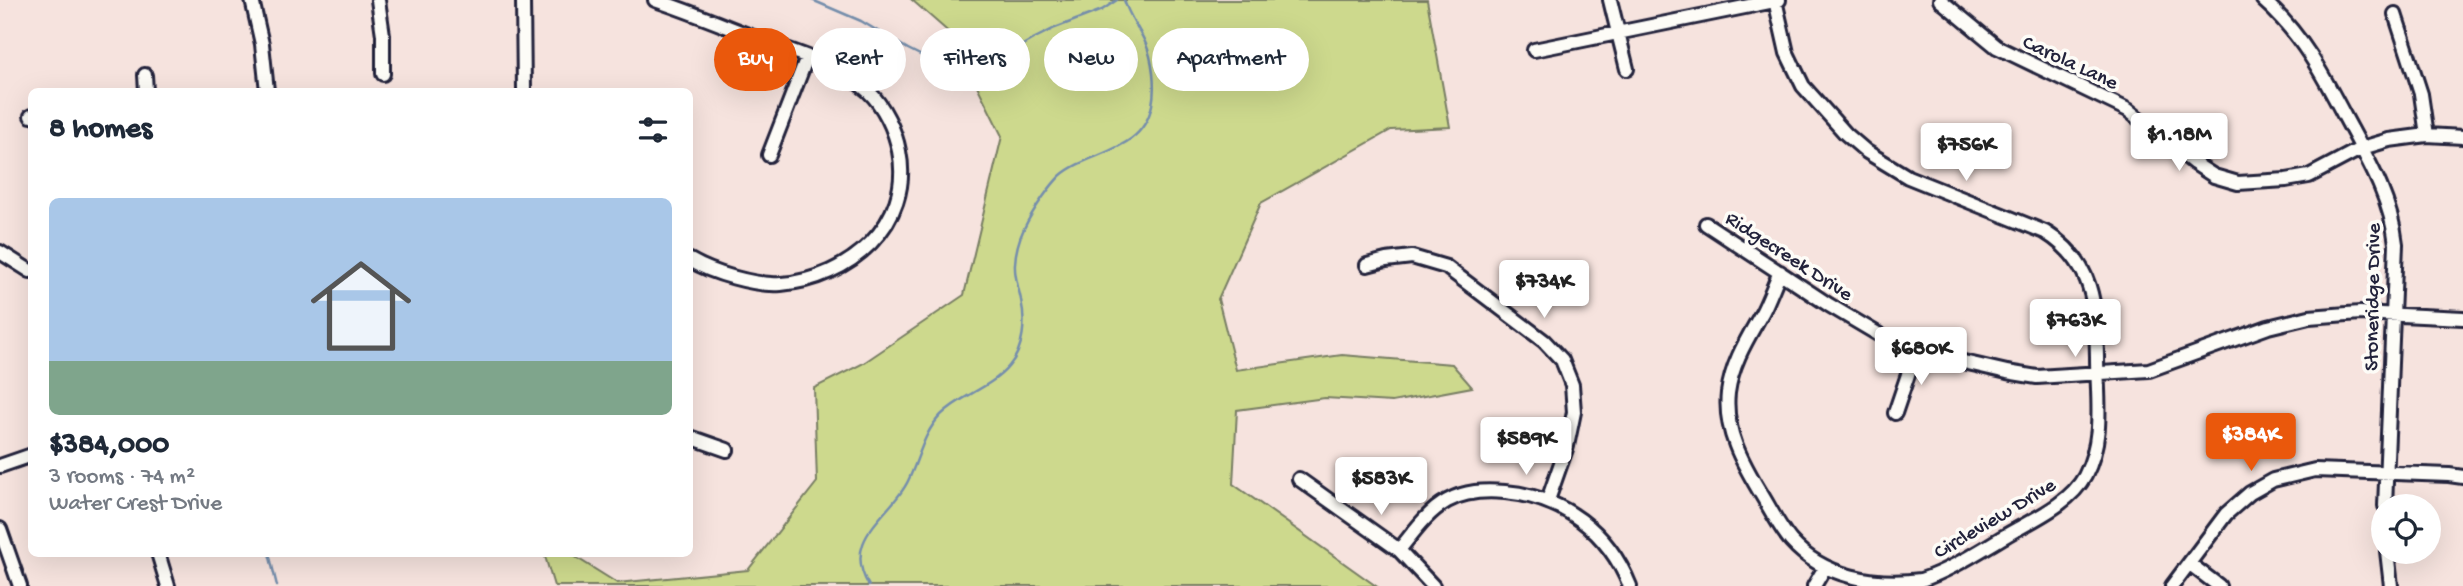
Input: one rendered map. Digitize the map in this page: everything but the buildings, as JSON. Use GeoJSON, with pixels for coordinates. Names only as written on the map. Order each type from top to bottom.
{"type":"FeatureCollection","features":[{"type":"Feature","properties":{"kind":"street"},"geometry":{"type":"LineString","coordinates":[[252,0],[267,71],[267,88]]}},
{"type":"Feature","properties":{"kind":"street"},"geometry":{"type":"LineString","coordinates":[[378,0],[383,35],[383,74]]}},
{"type":"Feature","properties":{"kind":"street"},"geometry":{"type":"LineString","coordinates":[[523,0],[524,88]]}},
{"type":"Feature","properties":{"kind":"street"},"geometry":{"type":"LineString","coordinates":[[655,0],[846,74],[871,93],[883,110],[897,139],[901,160],[900,181],[893,210],[884,228],[872,244],[847,264],[798,282],[778,284],[759,282],[702,267],[693,262]]}},
{"type":"Feature","properties":{"kind":"street"},"geometry":{"type":"LineString","coordinates":[[1610,0],[1627,69]]}},
{"type":"Feature","properties":{"kind":"street"},"geometry":{"type":"LineString","coordinates":[[1534,50],[1776,0]]}},
{"type":"Feature","properties":{"kind":"street","name":"Circleview Drive"},"geometry":{"type":"LineString","coordinates":[[1776,0],[1787,53],[1803,86],[1867,152],[1908,177],[2045,232],[2067,249],[2082,272],[2093,298],[2096,317],[2100,420],[2097,445],[2084,477],[2068,496],[1968,558],[1922,579],[1905,583],[1871,583],[1839,576],[1824,569],[1789,539],[1758,488],[1734,443],[1728,410],[1728,393],[1737,360],[1780,272]]}},
{"type":"Feature","properties":{"kind":"street","name":"Carola Lane"},"geometry":{"type":"LineString","coordinates":[[1940,0],[1997,47],[2129,110],[2194,163],[2214,176],[2238,183],[2309,176],[2362,148],[2389,139],[2427,135],[2463,137]]}},
{"type":"Feature","properties":{"kind":"street","name":"Stoneridge Drive"},"geometry":{"type":"LineString","coordinates":[[2263,0],[2279,14],[2308,51],[2382,186],[2394,223],[2396,244],[2385,494]]}},
{"type":"Feature","properties":{"kind":"street"},"geometry":{"type":"LineString","coordinates":[[2395,14],[2420,94],[2427,135]]}},
{"type":"Feature","properties":{"kind":"street"},"geometry":{"type":"LineString","coordinates":[[769,155],[807,57]]}},
{"type":"Feature","properties":{"kind":"street"},"geometry":{"type":"LineString","coordinates":[[145,75],[146,88]]}},
{"type":"Feature","properties":{"kind":"street","name":"Ridgecreek Drive"},"geometry":{"type":"LineString","coordinates":[[1706,224],[1865,326],[1916,351],[2037,377],[2149,370],[2293,320],[2349,313],[2463,318]]}},
{"type":"Feature","properties":{"kind":"street"},"geometry":{"type":"LineString","coordinates":[[0,252],[28,270]]}},
{"type":"Feature","properties":{"kind":"street"},"geometry":{"type":"LineString","coordinates":[[1367,265],[1412,257],[1446,267],[1544,341],[1562,360],[1572,385],[1574,412],[1567,446],[1548,500]]}},
{"type":"Feature","properties":{"kind":"street"},"geometry":{"type":"LineString","coordinates":[[1895,413],[1916,351]]}},
{"type":"Feature","properties":{"kind":"street"},"geometry":{"type":"LineString","coordinates":[[693,439],[727,450]]}},
{"type":"Feature","properties":{"kind":"street"},"geometry":{"type":"LineString","coordinates":[[0,466],[28,456]]}},
{"type":"Feature","properties":{"kind":"street"},"geometry":{"type":"LineString","coordinates":[[2172,586],[2226,514],[2250,493],[2273,480],[2315,470],[2463,477]]}},
{"type":"Feature","properties":{"kind":"street"},"geometry":{"type":"LineString","coordinates":[[1299,479],[1399,550],[1433,586]]}},
{"type":"Feature","properties":{"kind":"street"},"geometry":{"type":"LineString","coordinates":[[1399,550],[1432,512],[1447,501],[1465,494],[1493,490],[1520,493],[1548,500],[1595,531],[1614,552],[1630,586]]}},
{"type":"Feature","properties":{"kind":"street"},"geometry":{"type":"LineString","coordinates":[[0,529],[20,586]]}},
{"type":"Feature","properties":{"kind":"street"},"geometry":{"type":"LineString","coordinates":[[159,557],[168,586]]}},
{"type":"Feature","properties":{"kind":"street"},"geometry":{"type":"LineString","coordinates":[[2190,564],[2219,586]]}},
{"type":"Feature","properties":{"kind":"street"},"geometry":{"type":"LineString","coordinates":[[2388,564],[2391,586]]}},
{"type":"Feature","properties":{"kind":"street"},"geometry":{"type":"LineString","coordinates":[[1814,586],[1824,569]]}},
{"type":"Feature","properties":{"kind":"green space"},"geometry":{"type":"Polygon","coordinates":[[[912,0],[1427,0],[1450,127],[1391,130],[1261,203],[1218,299],[1236,370],[1342,355],[1452,364],[1472,387],[1392,402],[1325,398],[1237,410],[1233,484],[1376,586],[554,586],[545,557],[575,557],[617,583],[748,570],[817,482],[814,388],[862,364],[964,295],[1002,136],[980,91],[1030,91],[1030,28],[944,28],[912,0]]]}},
{"type":"Feature","properties":{"kind":"waterway"},"geometry":{"type":"LineString","coordinates":[[812,0],[861,21],[954,72],[981,69],[1033,39],[1102,10],[1117,0]]}},
{"type":"Feature","properties":{"kind":"waterway"},"geometry":{"type":"LineString","coordinates":[[869,586],[862,569],[864,541],[901,493],[935,422],[949,408],[1002,374],[1018,351],[1023,334],[1023,308],[1015,273],[1016,254],[1024,228],[1033,212],[1060,176],[1072,167],[1126,142],[1138,133],[1146,121],[1153,98],[1152,65],[1145,42],[1124,0]]}},
{"type":"Feature","properties":{"kind":"waterway"},"geometry":{"type":"LineString","coordinates":[[270,557],[277,586]]}}]}
